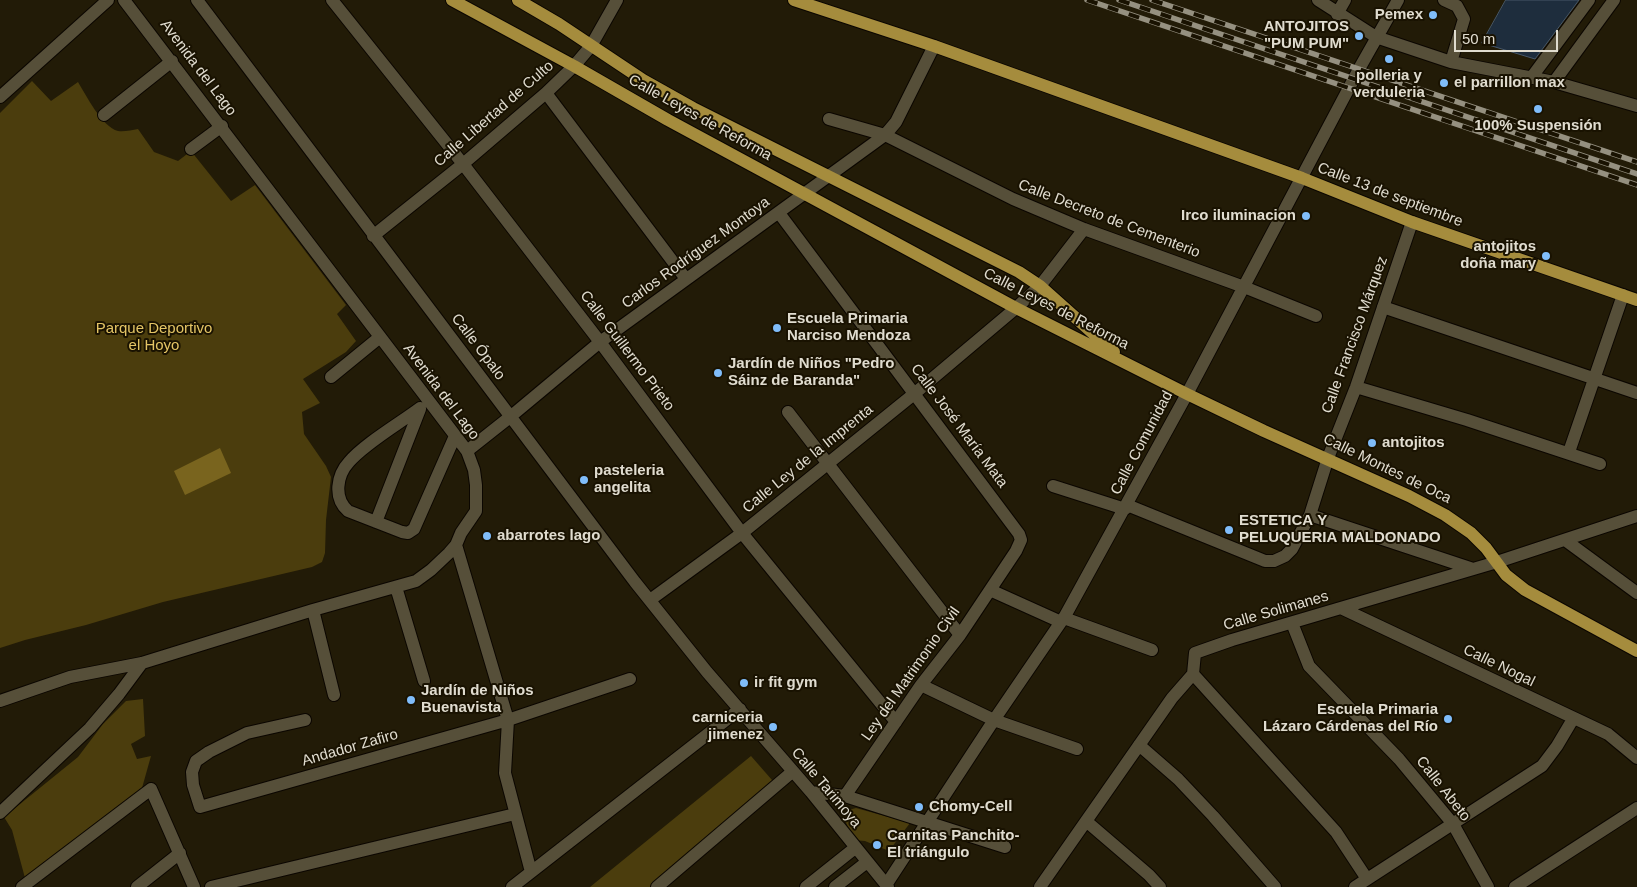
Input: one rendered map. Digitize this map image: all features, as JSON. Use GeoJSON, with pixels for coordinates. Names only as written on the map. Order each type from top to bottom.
{"type":"FeatureCollection","features":[{"type":"Feature","properties":{"kind":"main road","name":"Calle Leyes de Reforma"},"geometry":{"type":"LineString","coordinates":[[452,0],[804,194],[1016,308],[1127,364]]}},
{"type":"Feature","properties":{"kind":"main road","name":"Calle Leyes de Reforma"},"geometry":{"type":"LineString","coordinates":[[518,0],[559,24],[643,80],[693,108],[1019,272],[1040,286],[1127,364]]}},
{"type":"Feature","properties":{"kind":"main road","name":"Calle 13 de septiembre"},"geometry":{"type":"LineString","coordinates":[[794,0],[934,46],[1302,178],[1412,222],[1637,300]]}},
{"type":"Feature","properties":{"kind":"main road","name":"Calle Montes de Oca"},"geometry":{"type":"LineString","coordinates":[[1127,364],[1264,431],[1328,458],[1445,514],[1471,533],[1486,548],[1506,575],[1525,590],[1637,652]]}},
{"type":"Feature","properties":{"kind":"street"},"geometry":{"type":"LineString","coordinates":[[0,98],[108,0]]}},
{"type":"Feature","properties":{"kind":"street","name":"Avenida del Lago"},"geometry":{"type":"LineString","coordinates":[[0,701],[70,677],[142,662],[416,581],[432,570],[456,545],[461,532],[476,511],[474,470],[466,451],[455,436],[425,405],[380,337],[222,126],[124,0]]}},
{"type":"Feature","properties":{"kind":"street","name":"Calle Ópalo"},"geometry":{"type":"LineString","coordinates":[[197,0],[373,236],[650,600],[707,672],[740,709]]}},
{"type":"Feature","properties":{"kind":"street","name":"Calle Guillermo Prieto"},"geometry":{"type":"LineString","coordinates":[[332,0],[600,342],[742,533],[896,722]]}},
{"type":"Feature","properties":{"kind":"street","name":"Calle Libertad de Culto"},"geometry":{"type":"LineString","coordinates":[[373,236],[546,93],[574,66],[591,46],[617,0]]}},
{"type":"Feature","properties":{"kind":"street"},"geometry":{"type":"LineString","coordinates":[[1318,0],[1337,14],[1376,37],[1451,62],[1554,82],[1637,106]]}},
{"type":"Feature","properties":{"kind":"street"},"geometry":{"type":"LineString","coordinates":[[1337,14],[1346,0]]}},
{"type":"Feature","properties":{"kind":"street","name":"Calle Comunidad"},"geometry":{"type":"LineString","coordinates":[[887,886],[994,720],[1063,620],[1187,394],[1376,37],[1398,0]]}},
{"type":"Feature","properties":{"kind":"street"},"geometry":{"type":"LineString","coordinates":[[1444,0],[1457,6],[1464,19],[1451,62]]}},
{"type":"Feature","properties":{"kind":"street"},"geometry":{"type":"LineString","coordinates":[[1531,78],[1589,0]]}},
{"type":"Feature","properties":{"kind":"street"},"geometry":{"type":"LineString","coordinates":[[1554,82],[1614,0]]}},
{"type":"Feature","properties":{"kind":"street","name":"Carlos Rodríguez Montoya"},"geometry":{"type":"LineString","coordinates":[[466,451],[600,342],[891,130],[934,46]]}},
{"type":"Feature","properties":{"kind":"street"},"geometry":{"type":"LineString","coordinates":[[104,115],[172,62]]}},
{"type":"Feature","properties":{"kind":"street"},"geometry":{"type":"LineString","coordinates":[[546,93],[686,279]]}},
{"type":"Feature","properties":{"kind":"street","name":"Calle Decreto de Cementerio"},"geometry":{"type":"LineString","coordinates":[[829,119],[885,135],[1012,199],[1084,229],[1244,287],[1316,316]]}},
{"type":"Feature","properties":{"kind":"street"},"geometry":{"type":"LineString","coordinates":[[191,149],[222,126]]}},
{"type":"Feature","properties":{"kind":"street","name":"Calle José María Mata"},"geometry":{"type":"LineString","coordinates":[[779,213],[1021,540]]}},
{"type":"Feature","properties":{"kind":"street","name":"Calle Francisco Márquez"},"geometry":{"type":"LineString","coordinates":[[1126,507],[1265,561],[1274,561],[1292,549],[1310,515],[1328,458],[1356,387],[1412,222]]}},
{"type":"Feature","properties":{"kind":"street","name":"Calle Ley de la Imprenta"},"geometry":{"type":"LineString","coordinates":[[650,600],[742,533],[914,394],[1016,308],[1040,286],[1084,229]]}},
{"type":"Feature","properties":{"kind":"street"},"geometry":{"type":"LineString","coordinates":[[1569,452],[1623,295]]}},
{"type":"Feature","properties":{"kind":"street"},"geometry":{"type":"LineString","coordinates":[[1383,307],[1637,393]]}},
{"type":"Feature","properties":{"kind":"street"},"geometry":{"type":"LineString","coordinates":[[331,377],[380,337]]}},
{"type":"Feature","properties":{"kind":"street"},"geometry":{"type":"LineString","coordinates":[[1356,387],[1569,452],[1600,464]]}},
{"type":"Feature","properties":{"kind":"street"},"geometry":{"type":"LineString","coordinates":[[376,522],[425,405]]}},
{"type":"Feature","properties":{"kind":"street"},"geometry":{"type":"LineString","coordinates":[[425,405],[367,446],[349,462],[340,477],[338,495],[342,506],[376,522],[408,533],[414,529],[455,436]]}},
{"type":"Feature","properties":{"kind":"street"},"geometry":{"type":"LineString","coordinates":[[788,412],[960,634]]}},
{"type":"Feature","properties":{"kind":"street"},"geometry":{"type":"LineString","coordinates":[[1053,486],[1126,507]]}},
{"type":"Feature","properties":{"kind":"street"},"geometry":{"type":"LineString","coordinates":[[1310,515],[1473,569]]}},
{"type":"Feature","properties":{"kind":"street","name":"Calle Solimanes"},"geometry":{"type":"LineString","coordinates":[[1040,887],[1172,698],[1193,674],[1194,653],[1497,562],[1637,516]]}},
{"type":"Feature","properties":{"kind":"street","name":"Ley del Matrimonio Civil"},"geometry":{"type":"LineString","coordinates":[[845,796],[921,686],[960,634],[1016,551],[1021,540]]}},
{"type":"Feature","properties":{"kind":"street"},"geometry":{"type":"LineString","coordinates":[[1565,540],[1637,593]]}},
{"type":"Feature","properties":{"kind":"street"},"geometry":{"type":"LineString","coordinates":[[456,545],[508,720],[505,773],[514,814],[531,872]]}},
{"type":"Feature","properties":{"kind":"street"},"geometry":{"type":"LineString","coordinates":[[396,587],[424,681]]}},
{"type":"Feature","properties":{"kind":"street"},"geometry":{"type":"LineString","coordinates":[[990,590],[1063,620],[1152,650]]}},
{"type":"Feature","properties":{"kind":"street","name":"Calle Nogal"},"geometry":{"type":"LineString","coordinates":[[1343,609],[1608,734],[1637,758]]}},
{"type":"Feature","properties":{"kind":"street"},"geometry":{"type":"LineString","coordinates":[[313,610],[334,695]]}},
{"type":"Feature","properties":{"kind":"street","name":"Calle Abeto"},"geometry":{"type":"LineString","coordinates":[[1292,623],[1309,666],[1399,759],[1453,824],[1488,887]]}},
{"type":"Feature","properties":{"kind":"street"},"geometry":{"type":"LineString","coordinates":[[0,813],[90,728],[119,694],[142,662]]}},
{"type":"Feature","properties":{"kind":"street"},"geometry":{"type":"LineString","coordinates":[[1193,674],[1336,832],[1367,879]]}},
{"type":"Feature","properties":{"kind":"street","name":"Andador Zafiro"},"geometry":{"type":"LineString","coordinates":[[304,720],[247,734],[209,752],[196,761],[192,772],[193,785],[200,807],[508,720],[630,679]]}},
{"type":"Feature","properties":{"kind":"street"},"geometry":{"type":"LineString","coordinates":[[921,686],[994,720],[1077,749]]}},
{"type":"Feature","properties":{"kind":"street"},"geometry":{"type":"LineString","coordinates":[[512,887],[740,709]]}},
{"type":"Feature","properties":{"kind":"street","name":"Calle Tarimoya"},"geometry":{"type":"LineString","coordinates":[[740,709],[887,886]]}},
{"type":"Feature","properties":{"kind":"street"},"geometry":{"type":"LineString","coordinates":[[1355,887],[1542,766],[1557,746],[1573,719]]}},
{"type":"Feature","properties":{"kind":"street"},"geometry":{"type":"LineString","coordinates":[[1139,745],[1178,780],[1213,816],[1275,887]]}},
{"type":"Feature","properties":{"kind":"street"},"geometry":{"type":"LineString","coordinates":[[657,887],[792,772]]}},
{"type":"Feature","properties":{"kind":"street"},"geometry":{"type":"LineString","coordinates":[[22,887],[151,789],[194,887]]}},
{"type":"Feature","properties":{"kind":"street"},"geometry":{"type":"LineString","coordinates":[[810,792],[845,796],[1005,847]]}},
{"type":"Feature","properties":{"kind":"street"},"geometry":{"type":"LineString","coordinates":[[1516,887],[1637,808]]}},
{"type":"Feature","properties":{"kind":"street"},"geometry":{"type":"LineString","coordinates":[[211,887],[514,814]]}},
{"type":"Feature","properties":{"kind":"street"},"geometry":{"type":"LineString","coordinates":[[1086,821],[1149,875],[1160,887]]}},
{"type":"Feature","properties":{"kind":"street"},"geometry":{"type":"LineString","coordinates":[[806,887],[855,848]]}},
{"type":"Feature","properties":{"kind":"street"},"geometry":{"type":"LineString","coordinates":[[137,887],[180,853]]}},
{"type":"Feature","properties":{"kind":"street"},"geometry":{"type":"LineString","coordinates":[[835,887],[867,862]]}},
{"type":"Feature","properties":{"kind":"green space","name":"Parque Deportivo el Hoyo"},"geometry":{"type":"Polygon","coordinates":[[[32,81],[51,101],[78,82],[100,117],[112,128],[118,131],[138,129],[154,152],[178,161],[191,151],[231,201],[255,185],[346,305],[337,314],[356,341],[346,352],[303,379],[320,403],[302,412],[304,434],[326,466],[331,477],[326,520],[325,553],[322,562],[312,567],[163,602],[0,648],[0,113],[32,81]]]}},
{"type":"Feature","properties":{"kind":"green space"},"geometry":{"type":"Polygon","coordinates":[[[143,699],[145,736],[131,744],[137,759],[151,756],[142,788],[25,878],[12,830],[4,817],[78,757],[103,724],[126,701],[143,699]]]}},
{"type":"Feature","properties":{"kind":"green space"},"geometry":{"type":"Polygon","coordinates":[[[751,756],[779,788],[651,887],[590,887],[751,756]]]}},
{"type":"Feature","properties":{"kind":"green space"},"geometry":{"type":"Polygon","coordinates":[[[856,808],[910,823],[889,851],[865,841],[854,840],[841,812],[856,808]]]}},
{"type":"Feature","properties":{"kind":"shaded area"},"geometry":{"type":"Polygon","coordinates":[[[220,448],[231,473],[185,495],[174,471],[220,448]]]}},
{"type":"Feature","properties":{"kind":"building"},"geometry":{"type":"Polygon","coordinates":[[[1506,0],[1579,0],[1535,59],[1482,43],[1506,0]]]}},
{"type":"Feature","properties":{"kind":"railway"},"geometry":{"type":"LineString","coordinates":[[1087,0],[1637,185]]}},
{"type":"Feature","properties":{"kind":"railway"},"geometry":{"type":"LineString","coordinates":[[1119,0],[1637,174]]}},
{"type":"Feature","properties":{"kind":"railway"},"geometry":{"type":"LineString","coordinates":[[1152,0],[1637,162]]}},
{"type":"Feature","properties":{"kind":"place","name":"Pemex"},"geometry":{"type":"Point","coordinates":[1433,15]}},
{"type":"Feature","properties":{"kind":"place","name":"ANTOJITOS \"PUM PUM\""},"geometry":{"type":"Point","coordinates":[1359,36]}},
{"type":"Feature","properties":{"kind":"place","name":"polleria y verduleria"},"geometry":{"type":"Point","coordinates":[1389,59]}},
{"type":"Feature","properties":{"kind":"place","name":"el parrillon max"},"geometry":{"type":"Point","coordinates":[1444,83]}},
{"type":"Feature","properties":{"kind":"place","name":"100% Suspensión"},"geometry":{"type":"Point","coordinates":[1538,109]}},
{"type":"Feature","properties":{"kind":"place","name":"Irco iluminacion"},"geometry":{"type":"Point","coordinates":[1306,216]}},
{"type":"Feature","properties":{"kind":"place","name":"antojitos doña mary"},"geometry":{"type":"Point","coordinates":[1546,256]}},
{"type":"Feature","properties":{"kind":"place","name":"Escuela Primaria Narciso Mendoza"},"geometry":{"type":"Point","coordinates":[777,328]}},
{"type":"Feature","properties":{"kind":"place","name":"Jardín de Niños \"Pedro Sáinz de Baranda\""},"geometry":{"type":"Point","coordinates":[718,373]}},
{"type":"Feature","properties":{"kind":"place","name":"antojitos"},"geometry":{"type":"Point","coordinates":[1372,443]}},
{"type":"Feature","properties":{"kind":"place","name":"pasteleria angelita"},"geometry":{"type":"Point","coordinates":[584,480]}},
{"type":"Feature","properties":{"kind":"place","name":"ESTETICA Y PELUQUERIA MALDONADO"},"geometry":{"type":"Point","coordinates":[1229,530]}},
{"type":"Feature","properties":{"kind":"place","name":"abarrotes lago"},"geometry":{"type":"Point","coordinates":[487,536]}},
{"type":"Feature","properties":{"kind":"place","name":"ir fit gym"},"geometry":{"type":"Point","coordinates":[744,683]}},
{"type":"Feature","properties":{"kind":"place","name":"Jardín de Niños Buenavista"},"geometry":{"type":"Point","coordinates":[411,700]}},
{"type":"Feature","properties":{"kind":"place","name":"Escuela Primaria Lázaro Cárdenas del Río"},"geometry":{"type":"Point","coordinates":[1448,719]}},
{"type":"Feature","properties":{"kind":"place","name":"carniceria jimenez"},"geometry":{"type":"Point","coordinates":[773,727]}},
{"type":"Feature","properties":{"kind":"place","name":"Chomy-Cell"},"geometry":{"type":"Point","coordinates":[919,807]}},
{"type":"Feature","properties":{"kind":"place","name":"Carnitas Panchito- El triángulo"},"geometry":{"type":"Point","coordinates":[877,845]}}]}
